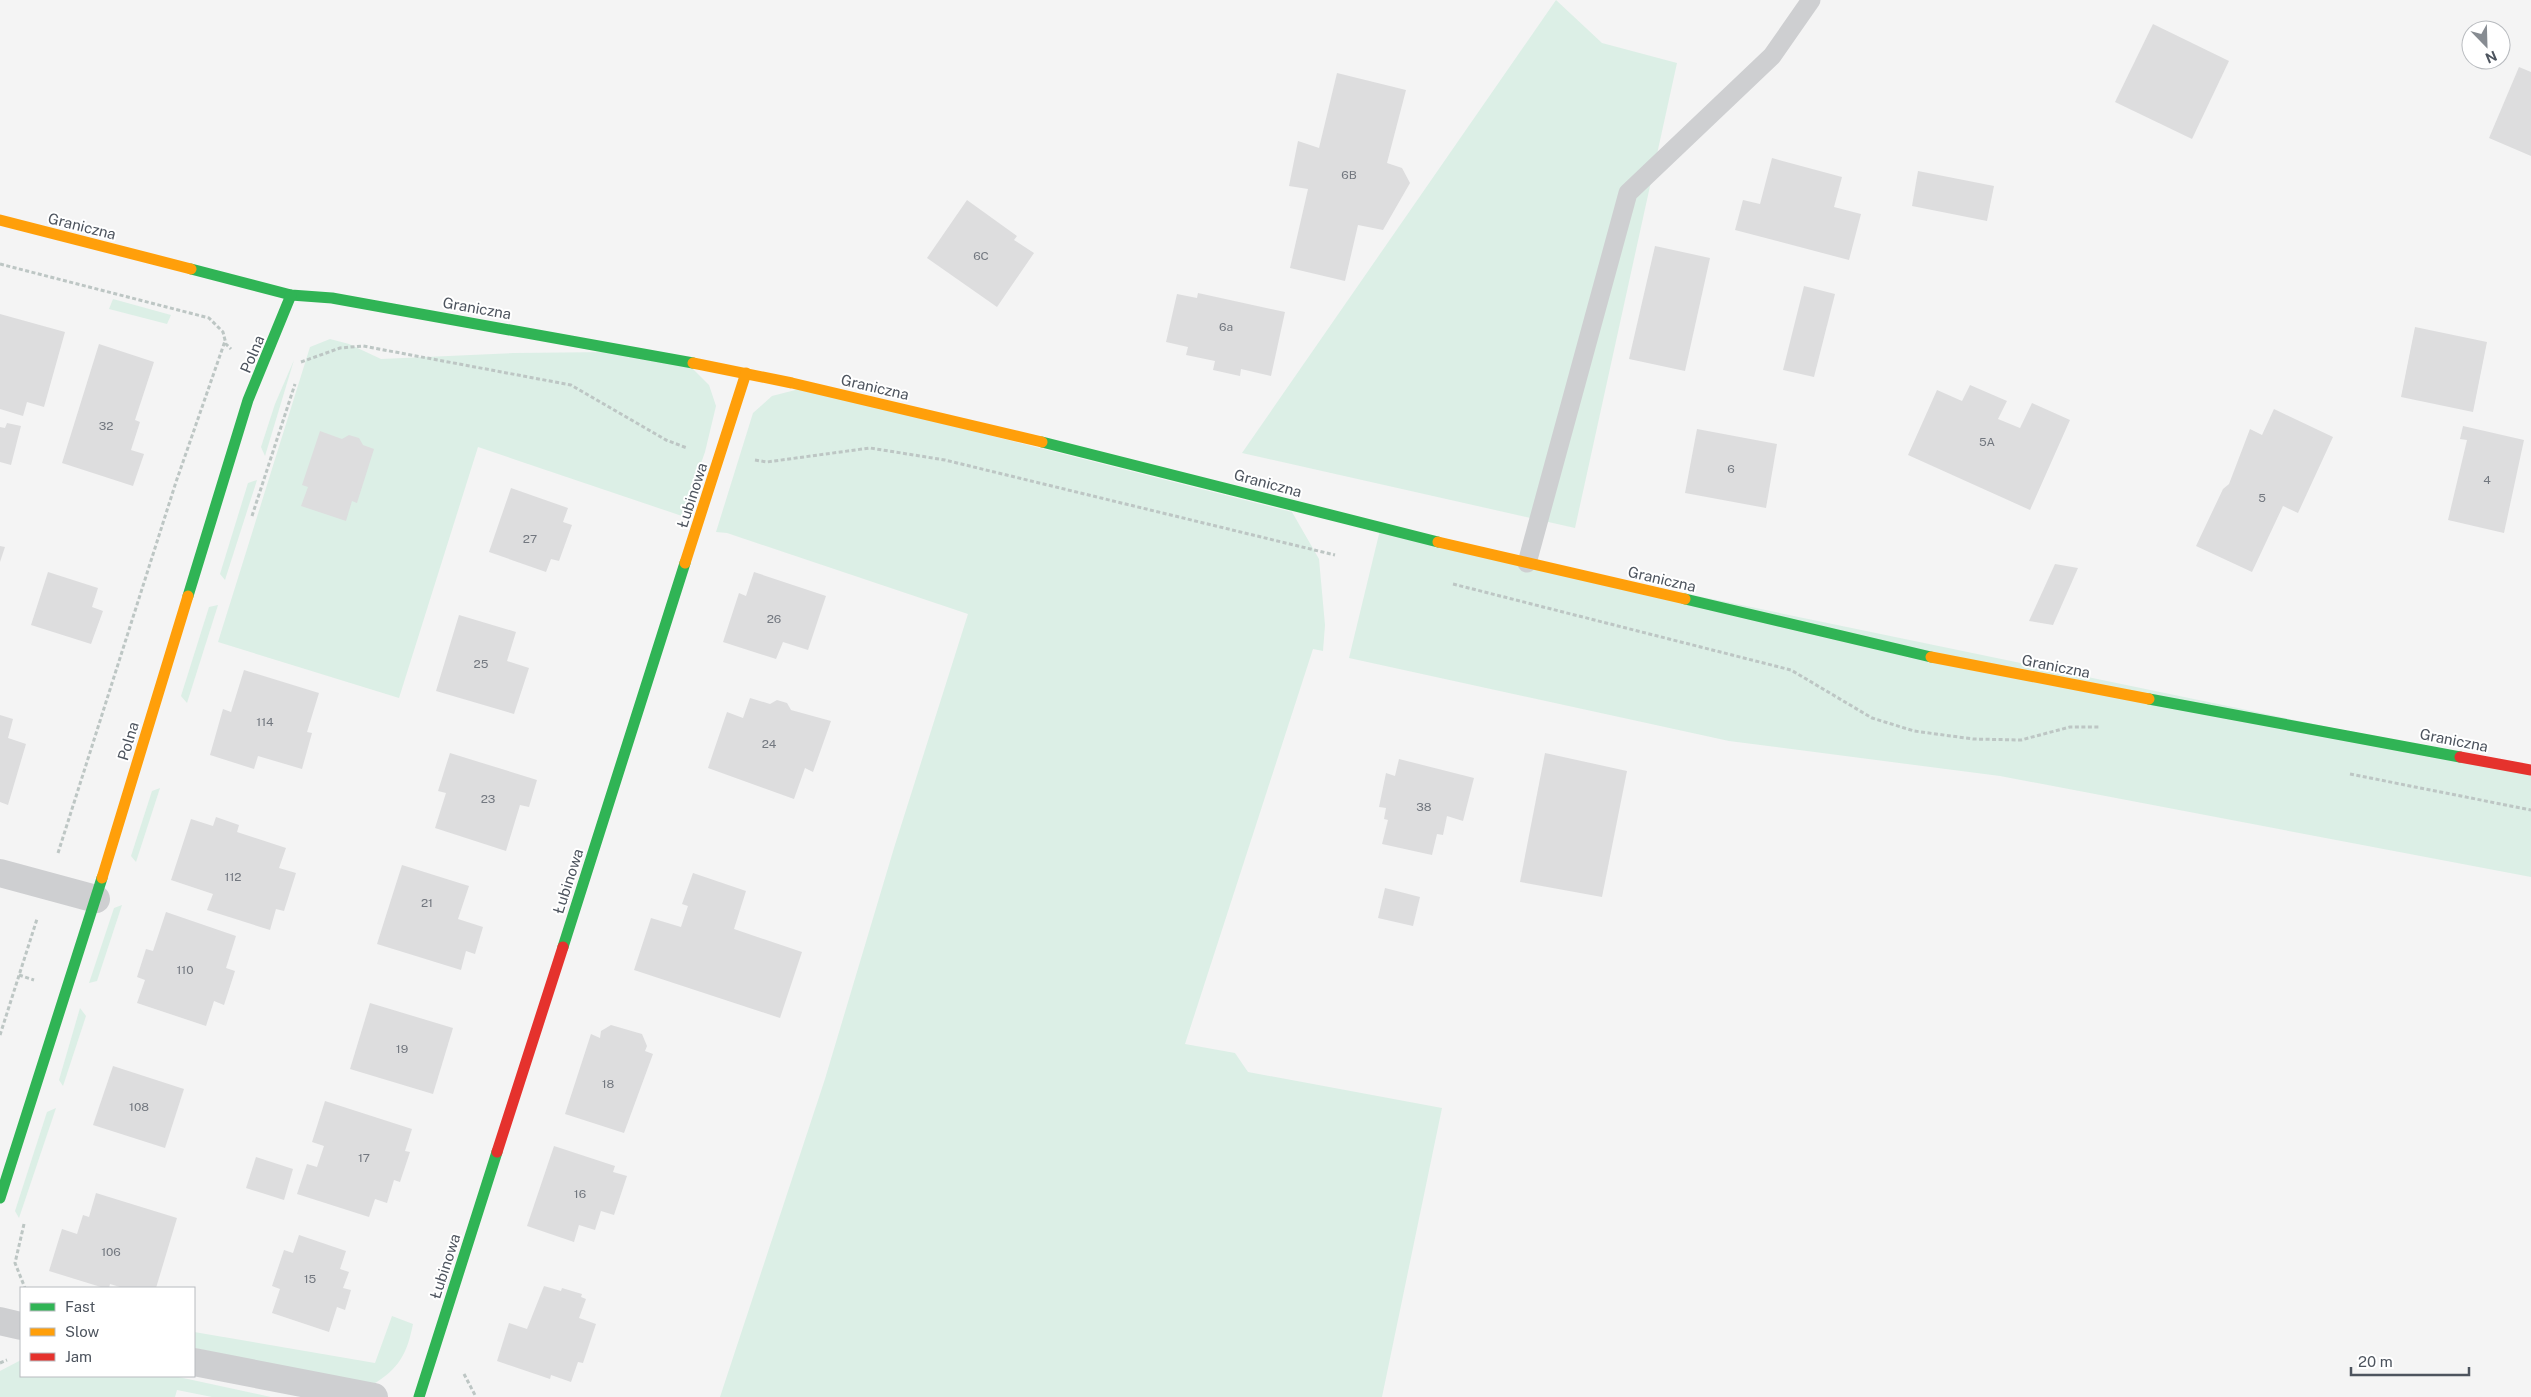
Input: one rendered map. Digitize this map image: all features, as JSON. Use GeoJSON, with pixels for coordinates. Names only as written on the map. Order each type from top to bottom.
{"type":"FeatureCollection","features":[{"type":"Feature","properties":{"kind":"street","name":"Graniczna"},"geometry":{"type":"LineString","coordinates":[[0,220],[292,295],[332,298],[746,373],[1134,463],[1371,526],[1952,662],[2531,770]]}},
{"type":"Feature","properties":{"kind":"street","name":"Polna"},"geometry":{"type":"LineString","coordinates":[[0,1198],[96,899],[248,400],[292,295]]}},
{"type":"Feature","properties":{"kind":"street","name":"Łubinowa"},"geometry":{"type":"LineString","coordinates":[[419,1397],[746,373]]}},
{"type":"Feature","properties":{"kind":"street"},"geometry":{"type":"LineString","coordinates":[[0,873],[96,899]]}},
{"type":"Feature","properties":{"kind":"street"},"geometry":{"type":"LineString","coordinates":[[0,1321],[20,1326]]}},
{"type":"Feature","properties":{"kind":"street"},"geometry":{"type":"LineString","coordinates":[[195,1362],[374,1397]]}},
{"type":"Feature","properties":{"kind":"lane"},"geometry":{"type":"LineString","coordinates":[[1527,562],[1628,193],[1772,56],[1811,0]]}},
{"type":"Feature","properties":{"kind":"path"},"geometry":{"type":"LineString","coordinates":[[0,264],[209,318],[223,332],[225,341],[230,349],[267,358],[302,362],[340,348],[363,346],[571,385],[666,440],[690,449],[767,462],[870,448],[945,460],[1342,557]]}},
{"type":"Feature","properties":{"kind":"path"},"geometry":{"type":"LineString","coordinates":[[0,1035],[176,482],[225,341]]}},
{"type":"Feature","properties":{"kind":"path"},"geometry":{"type":"LineString","coordinates":[[1445,582],[1791,670],[1872,718],[1914,730],[1973,739],[2021,740],[2070,727],[2108,727]]}},
{"type":"Feature","properties":{"kind":"path"},"geometry":{"type":"LineString","coordinates":[[2340,772],[2531,810]]}},
{"type":"Feature","properties":{"kind":"green space"},"geometry":{"type":"Polygon","coordinates":[[[1556,0],[1602,43],[1677,63],[1575,528],[1242,453],[1556,0]]]}},
{"type":"Feature","properties":{"kind":"green space"},"geometry":{"type":"Polygon","coordinates":[[[113,299],[171,315],[167,324],[109,309],[113,299]]]}},
{"type":"Feature","properties":{"kind":"green space"},"geometry":{"type":"Polygon","coordinates":[[[330,339],[349,344],[381,359],[513,353],[611,352],[692,368],[709,385],[716,406],[705,452],[682,516],[478,447],[399,698],[218,642],[310,347],[330,339]]]}},
{"type":"Feature","properties":{"kind":"green space"},"geometry":{"type":"Polygon","coordinates":[[[294,360],[265,456],[261,447],[275,404],[294,360]]]}},
{"type":"Feature","properties":{"kind":"green space"},"geometry":{"type":"Polygon","coordinates":[[[803,388],[1292,512],[1319,559],[1325,625],[1323,651],[1313,649],[1185,1044],[1235,1053],[1248,1072],[1442,1108],[1382,1397],[720,1397],[825,1079],[894,848],[968,614],[727,533],[716,532],[753,413],[772,396],[803,388]]]}},
{"type":"Feature","properties":{"kind":"green space"},"geometry":{"type":"Polygon","coordinates":[[[257,480],[225,580],[220,574],[248,483],[257,480]]]}},
{"type":"Feature","properties":{"kind":"green space"},"geometry":{"type":"Polygon","coordinates":[[[1380,530],[2531,769],[2531,877],[2000,776],[1729,741],[1349,658],[1380,530]]]}},
{"type":"Feature","properties":{"kind":"green space"},"geometry":{"type":"Polygon","coordinates":[[[218,605],[187,703],[181,696],[209,607],[218,605]]]}},
{"type":"Feature","properties":{"kind":"green space"},"geometry":{"type":"Polygon","coordinates":[[[160,788],[136,862],[131,856],[152,791],[160,788]]]}},
{"type":"Feature","properties":{"kind":"green space"},"geometry":{"type":"Polygon","coordinates":[[[122,905],[97,981],[89,983],[114,908],[122,905]]]}},
{"type":"Feature","properties":{"kind":"green space"},"geometry":{"type":"Polygon","coordinates":[[[80,1008],[86,1016],[63,1086],[59,1080],[80,1008]]]}},
{"type":"Feature","properties":{"kind":"green space"},"geometry":{"type":"Polygon","coordinates":[[[56,1108],[19,1218],[15,1211],[47,1112],[56,1108]]]}},
{"type":"Feature","properties":{"kind":"green space"},"geometry":{"type":"Polygon","coordinates":[[[392,1316],[413,1324],[408,1344],[400,1360],[389,1373],[372,1385],[195,1348],[195,1332],[375,1363],[392,1316]]]}},
{"type":"Feature","properties":{"kind":"green space"},"geometry":{"type":"Polygon","coordinates":[[[20,1361],[20,1377],[179,1377],[271,1397],[212,1397],[177,1390],[175,1397],[0,1397],[0,1371],[20,1361]]]}},
{"type":"Feature","properties":{"kind":"building"},"geometry":{"type":"Polygon","coordinates":[[[2153,24],[2229,61],[2192,139],[2115,102],[2153,24]]]}},
{"type":"Feature","properties":{"kind":"building"},"geometry":{"type":"Polygon","coordinates":[[[2519,67],[2531,72],[2531,156],[2489,138],[2519,67]]]}},
{"type":"Feature","properties":{"kind":"building"},"geometry":{"type":"Polygon","coordinates":[[[1337,73],[1406,90],[1387,163],[1402,168],[1410,183],[1383,230],[1358,225],[1345,281],[1290,268],[1308,189],[1289,186],[1298,141],[1319,148],[1337,73]]]}},
{"type":"Feature","properties":{"kind":"building"},"geometry":{"type":"Polygon","coordinates":[[[1772,158],[1842,177],[1834,207],[1861,214],[1849,260],[1735,230],[1743,200],[1760,204],[1772,158]]]}},
{"type":"Feature","properties":{"kind":"building"},"geometry":{"type":"Polygon","coordinates":[[[1918,171],[1994,186],[1987,221],[1912,206],[1918,171]]]}},
{"type":"Feature","properties":{"kind":"building"},"geometry":{"type":"Polygon","coordinates":[[[967,200],[1017,236],[1014,240],[1034,253],[997,307],[927,258],[967,200]]]}},
{"type":"Feature","properties":{"kind":"building"},"geometry":{"type":"Polygon","coordinates":[[[1655,246],[1710,258],[1685,371],[1629,359],[1655,246]]]}},
{"type":"Feature","properties":{"kind":"building"},"geometry":{"type":"Polygon","coordinates":[[[1804,286],[1835,294],[1814,377],[1783,370],[1804,286]]]}},
{"type":"Feature","properties":{"kind":"building"},"geometry":{"type":"Polygon","coordinates":[[[1198,293],[1285,312],[1271,376],[1241,369],[1240,376],[1213,370],[1215,361],[1186,355],[1188,347],[1166,342],[1177,294],[1197,298],[1198,293]]]}},
{"type":"Feature","properties":{"kind":"building"},"geometry":{"type":"Polygon","coordinates":[[[0,314],[65,332],[44,407],[27,402],[23,416],[0,409],[0,314]]]}},
{"type":"Feature","properties":{"kind":"building"},"geometry":{"type":"Polygon","coordinates":[[[2415,327],[2487,342],[2473,412],[2401,397],[2415,327]]]}},
{"type":"Feature","properties":{"kind":"building"},"geometry":{"type":"Polygon","coordinates":[[[99,344],[154,362],[135,420],[140,422],[131,450],[144,454],[133,486],[62,463],[99,344]]]}},
{"type":"Feature","properties":{"kind":"building"},"geometry":{"type":"Polygon","coordinates":[[[1970,385],[2007,401],[1998,419],[2020,428],[2032,403],[2070,420],[2030,510],[1908,455],[1937,390],[1962,401],[1970,385]]]}},
{"type":"Feature","properties":{"kind":"building"},"geometry":{"type":"Polygon","coordinates":[[[2274,409],[2333,437],[2298,513],[2283,506],[2252,572],[2196,546],[2223,489],[2229,484],[2250,429],[2262,435],[2274,409]]]}},
{"type":"Feature","properties":{"kind":"building"},"geometry":{"type":"Polygon","coordinates":[[[7,423],[21,426],[11,465],[0,462],[0,427],[5,428],[7,423]]]}},
{"type":"Feature","properties":{"kind":"building"},"geometry":{"type":"Polygon","coordinates":[[[2463,426],[2524,440],[2504,533],[2448,520],[2467,440],[2460,439],[2463,426]]]}},
{"type":"Feature","properties":{"kind":"building"},"geometry":{"type":"Polygon","coordinates":[[[1697,429],[1777,444],[1766,508],[1685,493],[1697,429]]]}},
{"type":"Feature","properties":{"kind":"building"},"geometry":{"type":"Polygon","coordinates":[[[320,431],[342,439],[349,435],[359,438],[363,445],[374,449],[357,503],[352,501],[346,521],[301,506],[308,487],[302,485],[320,431]]]}},
{"type":"Feature","properties":{"kind":"building"},"geometry":{"type":"Polygon","coordinates":[[[511,488],[568,508],[563,522],[572,525],[559,561],[551,559],[546,572],[489,552],[511,488]]]}},
{"type":"Feature","properties":{"kind":"building"},"geometry":{"type":"Polygon","coordinates":[[[0,546],[5,547],[0,562],[0,546]]]}},
{"type":"Feature","properties":{"kind":"building"},"geometry":{"type":"Polygon","coordinates":[[[2055,564],[2078,568],[2053,625],[2029,621],[2055,564]]]}},
{"type":"Feature","properties":{"kind":"building"},"geometry":{"type":"Polygon","coordinates":[[[48,572],[98,588],[92,607],[103,611],[91,644],[31,625],[48,572]]]}},
{"type":"Feature","properties":{"kind":"building"},"geometry":{"type":"Polygon","coordinates":[[[754,572],[826,596],[808,650],[783,642],[776,659],[723,642],[739,593],[746,596],[754,572]]]}},
{"type":"Feature","properties":{"kind":"building"},"geometry":{"type":"Polygon","coordinates":[[[459,615],[516,632],[507,661],[529,668],[514,714],[436,691],[459,615]]]}},
{"type":"Feature","properties":{"kind":"building"},"geometry":{"type":"Polygon","coordinates":[[[244,670],[319,693],[307,732],[312,733],[302,769],[258,756],[254,769],[210,755],[223,709],[231,712],[244,670]]]}},
{"type":"Feature","properties":{"kind":"building"},"geometry":{"type":"Polygon","coordinates":[[[750,698],[770,704],[777,700],[787,703],[791,710],[831,721],[813,772],[805,768],[794,799],[708,768],[727,712],[743,718],[750,698]]]}},
{"type":"Feature","properties":{"kind":"building"},"geometry":{"type":"Polygon","coordinates":[[[0,715],[13,719],[8,738],[26,744],[8,805],[0,802],[0,715]]]}},
{"type":"Feature","properties":{"kind":"building"},"geometry":{"type":"Polygon","coordinates":[[[450,753],[537,780],[529,807],[520,805],[506,851],[435,828],[446,793],[438,791],[450,753]]]}},
{"type":"Feature","properties":{"kind":"building"},"geometry":{"type":"Polygon","coordinates":[[[1545,753],[1627,771],[1602,897],[1520,882],[1545,753]]]}},
{"type":"Feature","properties":{"kind":"building"},"geometry":{"type":"Polygon","coordinates":[[[1399,759],[1474,778],[1463,821],[1447,816],[1443,835],[1437,834],[1432,855],[1382,844],[1388,820],[1384,819],[1386,808],[1379,807],[1386,773],[1395,776],[1399,759]]]}},
{"type":"Feature","properties":{"kind":"building"},"geometry":{"type":"Polygon","coordinates":[[[216,817],[239,825],[237,832],[286,848],[279,868],[296,873],[284,911],[276,909],[270,930],[207,910],[213,894],[171,880],[191,819],[213,826],[216,817]]]}},
{"type":"Feature","properties":{"kind":"building"},"geometry":{"type":"Polygon","coordinates":[[[402,865],[469,886],[458,919],[483,927],[475,954],[466,951],[461,970],[377,944],[402,865]]]}},
{"type":"Feature","properties":{"kind":"building"},"geometry":{"type":"Polygon","coordinates":[[[693,873],[746,891],[734,929],[802,952],[780,1018],[634,970],[651,918],[681,927],[688,906],[682,904],[693,873]]]}},
{"type":"Feature","properties":{"kind":"building"},"geometry":{"type":"Polygon","coordinates":[[[1385,888],[1420,897],[1413,926],[1378,918],[1385,888]]]}},
{"type":"Feature","properties":{"kind":"building"},"geometry":{"type":"Polygon","coordinates":[[[166,912],[236,936],[226,968],[235,971],[224,1005],[214,1001],[206,1026],[137,1003],[145,980],[137,977],[146,949],[153,951],[166,912]]]}},
{"type":"Feature","properties":{"kind":"building"},"geometry":{"type":"Polygon","coordinates":[[[370,1003],[453,1028],[433,1094],[350,1069],[370,1003]]]}},
{"type":"Feature","properties":{"kind":"building"},"geometry":{"type":"Polygon","coordinates":[[[611,1025],[642,1034],[647,1046],[645,1051],[653,1054],[624,1133],[565,1114],[591,1034],[600,1038],[601,1031],[611,1025]]]}},
{"type":"Feature","properties":{"kind":"building"},"geometry":{"type":"Polygon","coordinates":[[[113,1066],[184,1089],[165,1148],[93,1125],[113,1066]]]}},
{"type":"Feature","properties":{"kind":"building"},"geometry":{"type":"Polygon","coordinates":[[[325,1101],[412,1129],[405,1151],[410,1152],[400,1182],[394,1180],[387,1203],[375,1199],[369,1217],[297,1194],[307,1164],[317,1167],[324,1146],[312,1142],[325,1101]]]}},
{"type":"Feature","properties":{"kind":"building"},"geometry":{"type":"Polygon","coordinates":[[[554,1146],[615,1166],[613,1172],[627,1176],[614,1215],[601,1211],[595,1230],[579,1225],[574,1242],[527,1226],[554,1146]]]}},
{"type":"Feature","properties":{"kind":"building"},"geometry":{"type":"Polygon","coordinates":[[[256,1157],[293,1169],[284,1200],[246,1188],[256,1157]]]}},
{"type":"Feature","properties":{"kind":"building"},"geometry":{"type":"Polygon","coordinates":[[[96,1193],[177,1218],[156,1287],[120,1287],[110,1284],[109,1287],[101,1287],[49,1271],[62,1229],[77,1234],[83,1215],[89,1217],[96,1193]]]}},
{"type":"Feature","properties":{"kind":"building"},"geometry":{"type":"Polygon","coordinates":[[[299,1235],[346,1251],[340,1269],[349,1272],[343,1288],[351,1290],[345,1310],[337,1307],[329,1332],[272,1313],[280,1289],[272,1286],[284,1250],[293,1253],[299,1235]]]}},
{"type":"Feature","properties":{"kind":"building"},"geometry":{"type":"Polygon","coordinates":[[[544,1286],[561,1291],[562,1288],[582,1294],[581,1297],[586,1299],[579,1318],[596,1324],[583,1363],[578,1362],[571,1382],[551,1375],[550,1379],[497,1361],[509,1323],[527,1329],[544,1286]]]}},
{"type":"Feature","properties":{"kind":"traffic: fast"},"geometry":{"type":"LineString","coordinates":[[191,269],[291,295],[332,298],[693,363]]}},
{"type":"Feature","properties":{"kind":"traffic: fast"},"geometry":{"type":"LineString","coordinates":[[188,596],[248,400],[291,295]]}},
{"type":"Feature","properties":{"kind":"traffic: fast"},"geometry":{"type":"LineString","coordinates":[[1042,442],[1438,542]]}},
{"type":"Feature","properties":{"kind":"traffic: fast"},"geometry":{"type":"LineString","coordinates":[[563,947],[685,563]]}},
{"type":"Feature","properties":{"kind":"traffic: fast"},"geometry":{"type":"LineString","coordinates":[[1685,599],[1931,657]]}},
{"type":"Feature","properties":{"kind":"traffic: fast"},"geometry":{"type":"LineString","coordinates":[[2149,699],[2460,757]]}},
{"type":"Feature","properties":{"kind":"traffic: fast"},"geometry":{"type":"LineString","coordinates":[[0,1198],[102,878]]}},
{"type":"Feature","properties":{"kind":"traffic: fast"},"geometry":{"type":"LineString","coordinates":[[419,1397],[497,1152]]}},
{"type":"Feature","properties":{"kind":"traffic: slow"},"geometry":{"type":"LineString","coordinates":[[0,220],[191,269]]}},
{"type":"Feature","properties":{"kind":"traffic: slow"},"geometry":{"type":"LineString","coordinates":[[693,363],[792,383],[1042,442]]}},
{"type":"Feature","properties":{"kind":"traffic: slow"},"geometry":{"type":"LineString","coordinates":[[685,563],[746,373]]}},
{"type":"Feature","properties":{"kind":"traffic: slow"},"geometry":{"type":"LineString","coordinates":[[1438,542],[1685,599]]}},
{"type":"Feature","properties":{"kind":"traffic: slow"},"geometry":{"type":"LineString","coordinates":[[102,878],[188,596]]}},
{"type":"Feature","properties":{"kind":"traffic: slow"},"geometry":{"type":"LineString","coordinates":[[1931,657],[2149,699]]}},
{"type":"Feature","properties":{"kind":"traffic: jam"},"geometry":{"type":"LineString","coordinates":[[2460,757],[2531,770]]}},
{"type":"Feature","properties":{"kind":"traffic: jam"},"geometry":{"type":"LineString","coordinates":[[497,1152],[563,947]]}}]}
